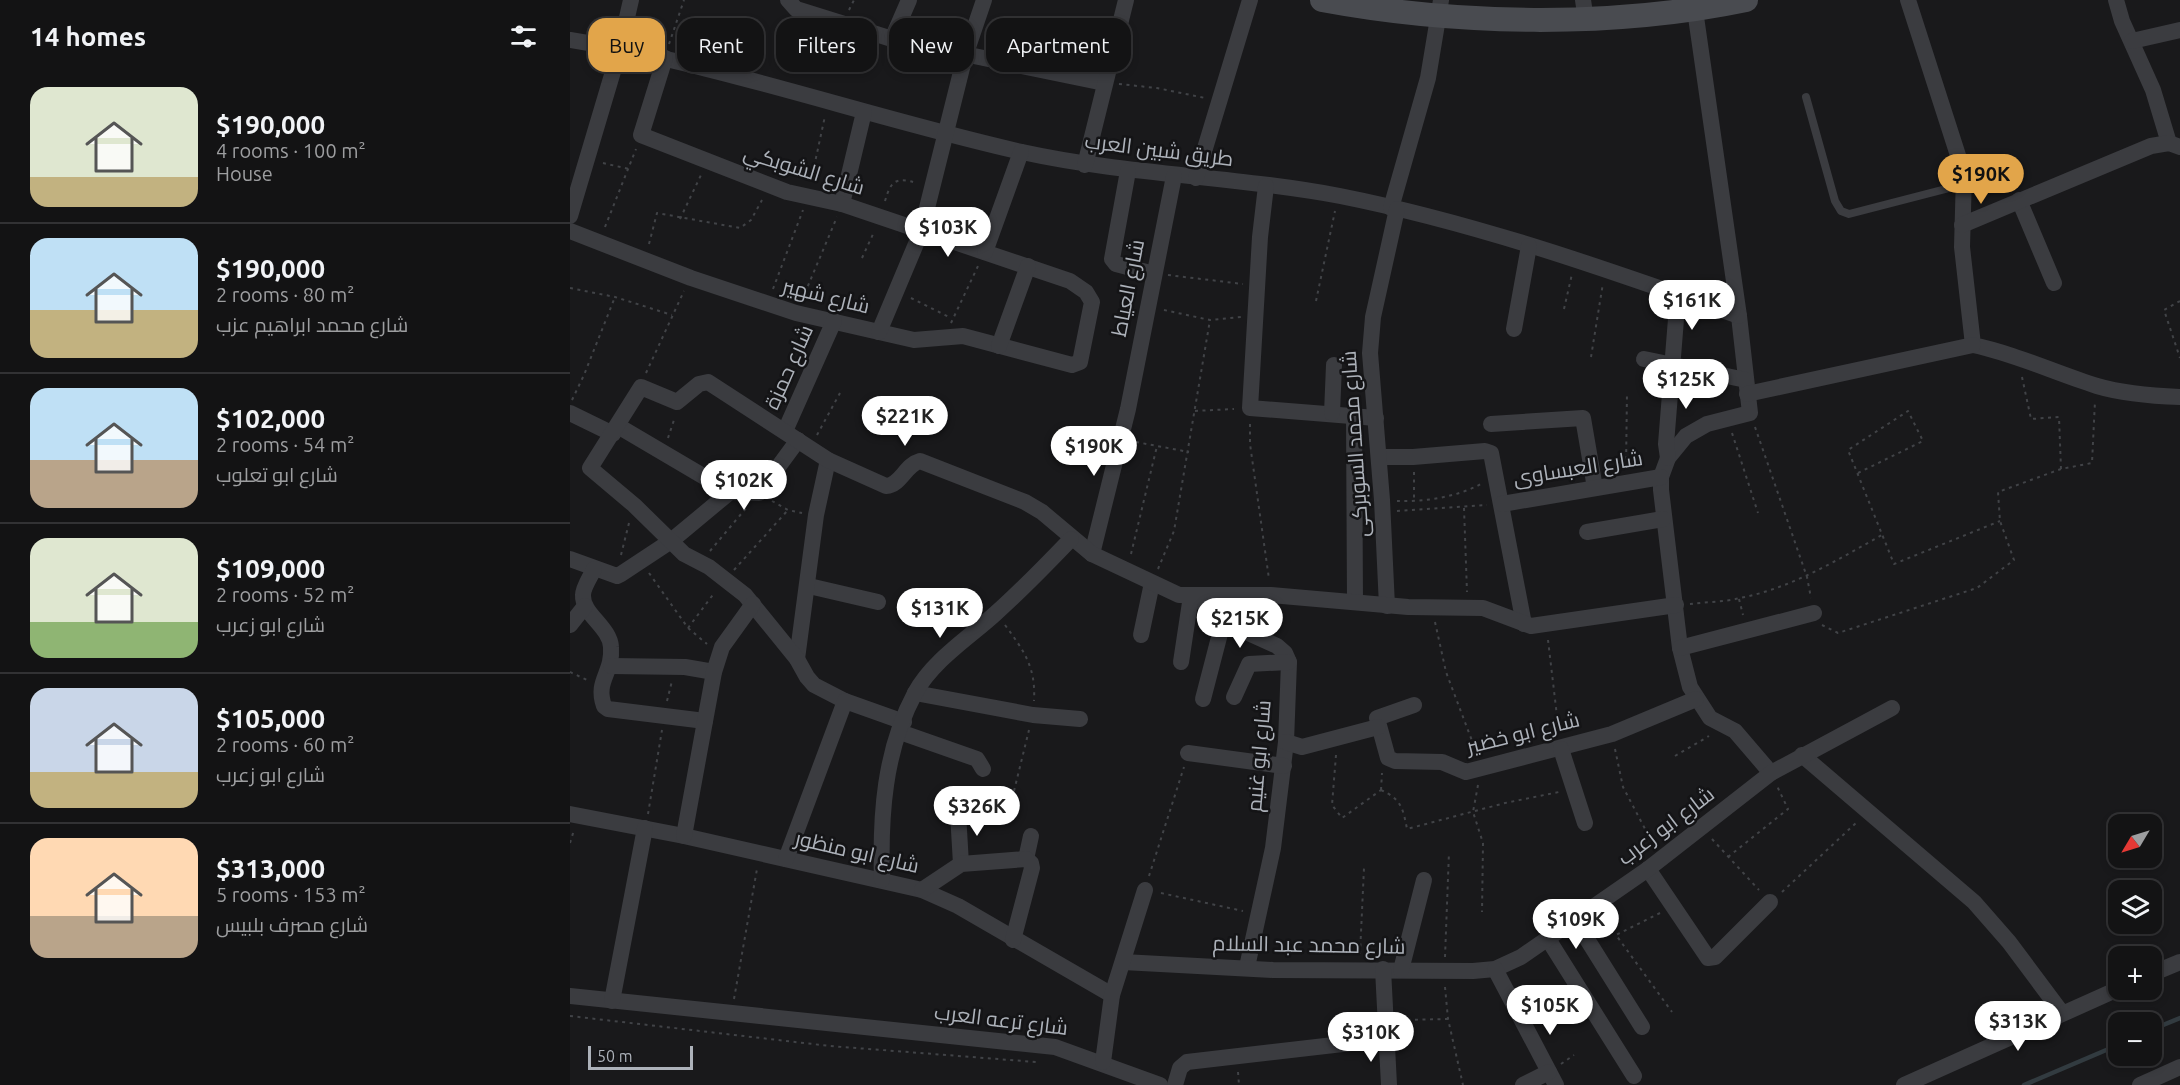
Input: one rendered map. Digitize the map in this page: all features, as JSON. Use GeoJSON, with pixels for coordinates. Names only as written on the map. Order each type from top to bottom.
{"type":"FeatureCollection","features":[{"type":"Feature","properties":{"kind":"street"},"geometry":{"type":"LineString","coordinates":[[788,0],[796,9],[889,38]]}},
{"type":"Feature","properties":{"kind":"street"},"geometry":{"type":"LineString","coordinates":[[901,18],[909,0]]}},
{"type":"Feature","properties":{"kind":"street"},"geometry":{"type":"LineString","coordinates":[[974,29],[984,0]]}},
{"type":"Feature","properties":{"kind":"street"},"geometry":{"type":"LineString","coordinates":[[1085,165],[1126,0]]}},
{"type":"Feature","properties":{"kind":"street"},"geometry":{"type":"LineString","coordinates":[[1196,178],[1250,0]]}},
{"type":"Feature","properties":{"kind":"street"},"geometry":{"type":"LineString","coordinates":[[1322,0],[1440,7],[1584,10],[1697,5],[1746,0]]}},
{"type":"Feature","properties":{"kind":"street"},"geometry":{"type":"LineString","coordinates":[[1908,0],[1966,184],[1962,225],[1973,345]]}},
{"type":"Feature","properties":{"kind":"street"},"geometry":{"type":"LineString","coordinates":[[1962,225],[2151,146],[2175,145],[2151,83],[2122,21],[2116,0]]}},
{"type":"Feature","properties":{"kind":"street"},"geometry":{"type":"LineString","coordinates":[[623,18],[624,2]]}},
{"type":"Feature","properties":{"kind":"street"},"geometry":{"type":"LineString","coordinates":[[1668,458],[1686,436],[1696,429],[1750,413],[1697,5]]}},
{"type":"Feature","properties":{"kind":"street","name":"شارع محمد السوبركى"},"geometry":{"type":"LineString","coordinates":[[1387,606],[1383,511],[1371,370],[1371,335],[1394,209],[1428,78],[1440,7]]}},
{"type":"Feature","properties":{"kind":"street"},"geometry":{"type":"LineString","coordinates":[[2132,40],[2180,30]]}},
{"type":"Feature","properties":{"kind":"street","name":"طريق شبين العرب"},"geometry":{"type":"LineString","coordinates":[[570,40],[588,43]]}},
{"type":"Feature","properties":{"kind":"street","name":"طريق شبين العرب"},"geometry":{"type":"LineString","coordinates":[[665,58],[1021,152],[1128,171],[1338,196],[1394,209],[1575,259],[1739,316]]}},
{"type":"Feature","properties":{"kind":"street"},"geometry":{"type":"LineString","coordinates":[[974,58],[1104,83]]}},
{"type":"Feature","properties":{"kind":"street"},"geometry":{"type":"LineString","coordinates":[[570,216],[613,72]]}},
{"type":"Feature","properties":{"kind":"street"},"geometry":{"type":"LineString","coordinates":[[640,135],[660,72]]}},
{"type":"Feature","properties":{"kind":"street"},"geometry":{"type":"LineString","coordinates":[[879,332],[921,232],[961,72]]}},
{"type":"Feature","properties":{"kind":"street"},"geometry":{"type":"LineString","coordinates":[[842,204],[864,112]]}},
{"type":"Feature","properties":{"kind":"street","name":"شارع الشوبكي"},"geometry":{"type":"LineString","coordinates":[[640,135],[769,186],[807,198],[842,204],[1070,281],[1091,299],[1092,308],[1079,364]]}},
{"type":"Feature","properties":{"kind":"street"},"geometry":{"type":"LineString","coordinates":[[985,252],[1021,152]]}},
{"type":"Feature","properties":{"kind":"street"},"geometry":{"type":"LineString","coordinates":[[1128,171],[1112,259],[1116,264],[1154,274]]}},
{"type":"Feature","properties":{"kind":"street","name":"شارع العياط"},"geometry":{"type":"LineString","coordinates":[[1092,554],[1122,439],[1146,306],[1174,176]]}},
{"type":"Feature","properties":{"kind":"street"},"geometry":{"type":"LineString","coordinates":[[1266,186],[1257,285],[1250,408],[1332,412],[1376,418]]}},
{"type":"Feature","properties":{"kind":"street"},"geometry":{"type":"LineString","coordinates":[[2019,200],[2054,283]]}},
{"type":"Feature","properties":{"kind":"street","name":"شارع شهير"},"geometry":{"type":"LineString","coordinates":[[570,231],[691,278],[796,313],[914,340],[950,335],[1072,365],[1079,364]]}},
{"type":"Feature","properties":{"kind":"street"},"geometry":{"type":"LineString","coordinates":[[1514,329],[1529,246]]}},
{"type":"Feature","properties":{"kind":"street"},"geometry":{"type":"LineString","coordinates":[[999,346],[1028,266]]}},
{"type":"Feature","properties":{"kind":"street"},"geometry":{"type":"LineString","coordinates":[[1678,294],[1668,458],[1661,477],[1680,648],[1686,675],[1696,699],[1710,718],[1727,726],[1747,743],[1771,773]]}},
{"type":"Feature","properties":{"kind":"street","name":"شارع حمزة"},"geometry":{"type":"LineString","coordinates":[[759,493],[797,440],[834,321]]}},
{"type":"Feature","properties":{"kind":"street"},"geometry":{"type":"LineString","coordinates":[[1644,359],[1672,364],[1746,387],[1973,345],[2015,355],[2095,385],[2145,396],[2180,397]]}},
{"type":"Feature","properties":{"kind":"street"},"geometry":{"type":"LineString","coordinates":[[1332,412],[1334,364]]}},
{"type":"Feature","properties":{"kind":"street"},"geometry":{"type":"LineString","coordinates":[[983,769],[977,759],[845,701],[814,684],[753,604],[726,579],[684,554],[634,505],[590,468],[641,387],[675,402],[681,400],[699,384],[708,382],[828,460],[866,479],[889,486],[913,463],[920,461],[1025,502],[1042,512],[1071,539],[1092,554],[1173,594],[1271,595],[1387,606],[1468,608],[1492,611],[1524,624],[1547,625],[1676,605]]}},
{"type":"Feature","properties":{"kind":"street"},"geometry":{"type":"LineString","coordinates":[[570,413],[664,451],[730,492],[759,493]]}},
{"type":"Feature","properties":{"kind":"street"},"geometry":{"type":"LineString","coordinates":[[1354,415],[1354,602]]}},
{"type":"Feature","properties":{"kind":"street"},"geometry":{"type":"LineString","coordinates":[[1491,424],[1582,418],[1586,421],[1595,488]]}},
{"type":"Feature","properties":{"kind":"street"},"geometry":{"type":"LineString","coordinates":[[1379,457],[1489,452],[1497,476],[1524,624]]}},
{"type":"Feature","properties":{"kind":"street"},"geometry":{"type":"LineString","coordinates":[[797,659],[816,515],[828,460]]}},
{"type":"Feature","properties":{"kind":"street","name":"شارع العبساوى"},"geometry":{"type":"LineString","coordinates":[[1502,504],[1661,477]]}},
{"type":"Feature","properties":{"kind":"street"},"geometry":{"type":"LineString","coordinates":[[570,559],[617,576],[671,542],[730,492]]}},
{"type":"Feature","properties":{"kind":"street"},"geometry":{"type":"LineString","coordinates":[[1587,532],[1664,519]]}},
{"type":"Feature","properties":{"kind":"street"},"geometry":{"type":"LineString","coordinates":[[882,880],[882,807],[887,775],[915,693],[937,665],[996,614],[1071,539]]}},
{"type":"Feature","properties":{"kind":"street"},"geometry":{"type":"LineString","coordinates":[[594,569],[583,594],[585,606],[602,625],[611,644],[611,666],[600,685],[602,703],[608,709],[705,721]]}},
{"type":"Feature","properties":{"kind":"street"},"geometry":{"type":"LineString","coordinates":[[1141,635],[1152,583]]}},
{"type":"Feature","properties":{"kind":"street"},"geometry":{"type":"LineString","coordinates":[[808,586],[878,602]]}},
{"type":"Feature","properties":{"kind":"street"},"geometry":{"type":"LineString","coordinates":[[1195,596],[1213,617],[1277,646],[1285,653],[1288,662],[1249,664],[1234,697]]}},
{"type":"Feature","properties":{"kind":"street"},"geometry":{"type":"LineString","coordinates":[[1181,662],[1195,596]]}},
{"type":"Feature","properties":{"kind":"street"},"geometry":{"type":"LineString","coordinates":[[684,836],[714,672],[722,647],[753,604]]}},
{"type":"Feature","properties":{"kind":"street"},"geometry":{"type":"LineString","coordinates":[[570,626],[585,606]]}},
{"type":"Feature","properties":{"kind":"street"},"geometry":{"type":"LineString","coordinates":[[1680,648],[1814,613]]}},
{"type":"Feature","properties":{"kind":"street"},"geometry":{"type":"LineString","coordinates":[[1203,699],[1223,622]]}},
{"type":"Feature","properties":{"kind":"street","name":"شارع ابو غنيم"},"geometry":{"type":"LineString","coordinates":[[1247,967],[1273,848],[1286,742],[1288,662]]}},
{"type":"Feature","properties":{"kind":"street"},"geometry":{"type":"LineString","coordinates":[[611,666],[675,667],[714,672]]}},
{"type":"Feature","properties":{"kind":"street"},"geometry":{"type":"LineString","coordinates":[[915,693],[1033,715],[1080,719]]}},
{"type":"Feature","properties":{"kind":"street","name":"شارع ابو خضير"},"geometry":{"type":"LineString","coordinates":[[1378,722],[1386,753],[1392,761],[1437,762],[1461,772],[1561,749],[1612,734],[1696,699]]}},
{"type":"Feature","properties":{"kind":"street"},"geometry":{"type":"LineString","coordinates":[[786,859],[845,701]]}},
{"type":"Feature","properties":{"kind":"street"},"geometry":{"type":"LineString","coordinates":[[1286,742],[1302,747],[1337,739],[1414,705]]}},
{"type":"Feature","properties":{"kind":"street","name":"شارع ابو زعرب"},"geometry":{"type":"LineString","coordinates":[[1495,969],[1521,957],[1655,864],[1771,773],[1893,708]]}},
{"type":"Feature","properties":{"kind":"street"},"geometry":{"type":"LineString","coordinates":[[1561,749],[1585,823]]}},
{"type":"Feature","properties":{"kind":"street"},"geometry":{"type":"LineString","coordinates":[[1188,753],[1284,765]]}},
{"type":"Feature","properties":{"kind":"street"},"geometry":{"type":"LineString","coordinates":[[1802,755],[1980,908],[2062,1013]]}},
{"type":"Feature","properties":{"kind":"street"},"geometry":{"type":"LineString","coordinates":[[958,813],[961,864]]}},
{"type":"Feature","properties":{"kind":"street","name":"شارع ابو منظور"},"geometry":{"type":"LineString","coordinates":[[570,814],[684,836],[922,890],[943,898],[1112,995]]}},
{"type":"Feature","properties":{"kind":"street"},"geometry":{"type":"LineString","coordinates":[[612,1001],[645,828]]}},
{"type":"Feature","properties":{"kind":"street"},"geometry":{"type":"LineString","coordinates":[[1026,859],[1031,836]]}},
{"type":"Feature","properties":{"kind":"street"},"geometry":{"type":"LineString","coordinates":[[922,890],[961,864],[1026,859],[1032,862],[1013,940]]}},
{"type":"Feature","properties":{"kind":"street"},"geometry":{"type":"LineString","coordinates":[[1655,864],[1673,906],[1704,956],[1710,958],[1715,957],[1770,902]]}},
{"type":"Feature","properties":{"kind":"street"},"geometry":{"type":"LineString","coordinates":[[1401,970],[1424,880]]}},
{"type":"Feature","properties":{"kind":"street"},"geometry":{"type":"LineString","coordinates":[[1095,1060],[1112,995],[1145,890]]}},
{"type":"Feature","properties":{"kind":"street"},"geometry":{"type":"LineString","coordinates":[[1575,920],[1642,1027]]}},
{"type":"Feature","properties":{"kind":"street"},"geometry":{"type":"LineString","coordinates":[[1548,939],[1634,1076]]}},
{"type":"Feature","properties":{"kind":"street","name":"شارع محمد عبد السلام"},"geometry":{"type":"LineString","coordinates":[[1123,962],[1273,970],[1495,969]]}},
{"type":"Feature","properties":{"kind":"street"},"geometry":{"type":"LineString","coordinates":[[2162,969],[2180,962]]}},
{"type":"Feature","properties":{"kind":"street"},"geometry":{"type":"LineString","coordinates":[[1383,969],[1389,1085]]}},
{"type":"Feature","properties":{"kind":"street"},"geometry":{"type":"LineString","coordinates":[[1495,969],[1553,1079],[1523,1085]]}},
{"type":"Feature","properties":{"kind":"street"},"geometry":{"type":"LineString","coordinates":[[1904,1085],[2108,993]]}},
{"type":"Feature","properties":{"kind":"street","name":"شارع ترعه العرب"},"geometry":{"type":"LineString","coordinates":[[570,996],[1055,1047],[1160,1085]]}},
{"type":"Feature","properties":{"kind":"street"},"geometry":{"type":"LineString","coordinates":[[1175,1085],[1180,1068],[1186,1062],[1386,1039]]}},
{"type":"Feature","properties":{"kind":"street"},"geometry":{"type":"LineString","coordinates":[[2140,1085],[2180,1067]]}},
{"type":"Feature","properties":{"kind":"lane"},"geometry":{"type":"LineString","coordinates":[[1806,97],[1835,201],[1841,211],[1849,214],[1966,184]]}},
{"type":"Feature","properties":{"kind":"path"},"geometry":{"type":"LineString","coordinates":[[665,58],[684,0]]}},
{"type":"Feature","properties":{"kind":"path"},"geometry":{"type":"LineString","coordinates":[[1104,83],[1158,88],[1218,101]]}},
{"type":"Feature","properties":{"kind":"path"},"geometry":{"type":"LineString","coordinates":[[767,305],[807,198],[828,102]]}},
{"type":"Feature","properties":{"kind":"path"},"geometry":{"type":"LineString","coordinates":[[599,242],[629,169],[640,135]]}},
{"type":"Feature","properties":{"kind":"path"},"geometry":{"type":"LineString","coordinates":[[589,159],[629,169]]}},
{"type":"Feature","properties":{"kind":"path"},"geometry":{"type":"LineString","coordinates":[[680,219],[708,162]]}},
{"type":"Feature","properties":{"kind":"path"},"geometry":{"type":"LineString","coordinates":[[646,259],[657,213],[680,219],[740,228],[751,220],[769,186]]}},
{"type":"Feature","properties":{"kind":"path"},"geometry":{"type":"LineString","coordinates":[[1316,301],[1338,196]]}},
{"type":"Feature","properties":{"kind":"path"},"geometry":{"type":"LineString","coordinates":[[796,313],[830,239],[842,204]]}},
{"type":"Feature","properties":{"kind":"path"},"geometry":{"type":"LineString","coordinates":[[950,335],[951,318],[985,252]]}},
{"type":"Feature","properties":{"kind":"path"},"geometry":{"type":"LineString","coordinates":[[1564,309],[1575,259]]}},
{"type":"Feature","properties":{"kind":"path"},"geometry":{"type":"LineString","coordinates":[[1154,274],[1257,285]]}},
{"type":"Feature","properties":{"kind":"path"},"geometry":{"type":"LineString","coordinates":[[641,387],[672,315],[691,278]]}},
{"type":"Feature","properties":{"kind":"path"},"geometry":{"type":"LineString","coordinates":[[570,288],[615,297],[672,315]]}},
{"type":"Feature","properties":{"kind":"path"},"geometry":{"type":"LineString","coordinates":[[898,291],[951,318]]}},
{"type":"Feature","properties":{"kind":"path"},"geometry":{"type":"LineString","coordinates":[[570,403],[584,375],[615,297]]}},
{"type":"Feature","properties":{"kind":"path"},"geometry":{"type":"LineString","coordinates":[[2180,301],[2164,310],[2180,358]]}},
{"type":"Feature","properties":{"kind":"path"},"geometry":{"type":"LineString","coordinates":[[1591,357],[1599,302]]}},
{"type":"Feature","properties":{"kind":"path"},"geometry":{"type":"LineString","coordinates":[[1146,306],[1210,320],[1256,316]]}},
{"type":"Feature","properties":{"kind":"path"},"geometry":{"type":"LineString","coordinates":[[1152,583],[1174,531],[1210,320]]}},
{"type":"Feature","properties":{"kind":"path"},"geometry":{"type":"LineString","coordinates":[[2015,355],[2026,390],[2031,419],[2059,417],[2061,469]]}},
{"type":"Feature","properties":{"kind":"path"},"geometry":{"type":"LineString","coordinates":[[1750,413],[1807,577],[1814,613],[1823,627],[1838,633],[1977,588],[2014,560],[2000,521],[1998,492],[2061,469],[2092,463],[2095,385]]}},
{"type":"Feature","properties":{"kind":"path"},"geometry":{"type":"LineString","coordinates":[[1625,483],[1627,392]]}},
{"type":"Feature","properties":{"kind":"path"},"geometry":{"type":"LineString","coordinates":[[797,440],[840,393]]}},
{"type":"Feature","properties":{"kind":"path"},"geometry":{"type":"LineString","coordinates":[[664,451],[681,400]]}},
{"type":"Feature","properties":{"kind":"path"},"geometry":{"type":"LineString","coordinates":[[1195,411],[1250,408],[1250,444],[1271,595]]}},
{"type":"Feature","properties":{"kind":"path"},"geometry":{"type":"LineString","coordinates":[[1858,473],[1923,441],[1908,411],[1848,450],[1894,564],[2000,521]]}},
{"type":"Feature","properties":{"kind":"path"},"geometry":{"type":"LineString","coordinates":[[1727,418],[1758,513]]}},
{"type":"Feature","properties":{"kind":"path"},"geometry":{"type":"LineString","coordinates":[[1122,439],[1189,452]]}},
{"type":"Feature","properties":{"kind":"path"},"geometry":{"type":"LineString","coordinates":[[1127,570],[1157,446]]}},
{"type":"Feature","properties":{"kind":"path"},"geometry":{"type":"LineString","coordinates":[[1413,457],[1414,502],[1469,491],[1497,476]]}},
{"type":"Feature","properties":{"kind":"path"},"geometry":{"type":"LineString","coordinates":[[688,628],[726,579],[788,510],[759,493],[700,562]]}},
{"type":"Feature","properties":{"kind":"path"},"geometry":{"type":"LineString","coordinates":[[1383,511],[1502,504]]}},
{"type":"Feature","properties":{"kind":"path"},"geometry":{"type":"LineString","coordinates":[[617,576],[634,505]]}},
{"type":"Feature","properties":{"kind":"path"},"geometry":{"type":"LineString","coordinates":[[1464,508],[1468,608]]}},
{"type":"Feature","properties":{"kind":"path"},"geometry":{"type":"LineString","coordinates":[[1676,605],[1739,598],[1807,577],[1882,535]]}},
{"type":"Feature","properties":{"kind":"path"},"geometry":{"type":"LineString","coordinates":[[640,560],[688,628],[704,643],[722,647]]}},
{"type":"Feature","properties":{"kind":"path"},"geometry":{"type":"LineString","coordinates":[[1432,608],[1446,672],[1482,768],[1473,812],[1483,843],[1482,912]]}},
{"type":"Feature","properties":{"kind":"path"},"geometry":{"type":"LineString","coordinates":[[996,614],[1025,652],[1035,683],[1033,715],[1014,791]]}},
{"type":"Feature","properties":{"kind":"path"},"geometry":{"type":"LineString","coordinates":[[1547,625],[1561,749]]}},
{"type":"Feature","properties":{"kind":"path"},"geometry":{"type":"LineString","coordinates":[[645,828],[664,715],[675,667]]}},
{"type":"Feature","properties":{"kind":"path"},"geometry":{"type":"LineString","coordinates":[[570,672],[600,685]]}},
{"type":"Feature","properties":{"kind":"path"},"geometry":{"type":"LineString","coordinates":[[1676,756],[1727,726]]}},
{"type":"Feature","properties":{"kind":"path"},"geometry":{"type":"LineString","coordinates":[[1612,734],[1623,787],[1655,864]]}},
{"type":"Feature","properties":{"kind":"path"},"geometry":{"type":"LineString","coordinates":[[1337,739],[1332,805],[1342,818],[1381,790],[1394,796],[1402,806],[1407,829],[1505,803],[1574,789]]}},
{"type":"Feature","properties":{"kind":"path"},"geometry":{"type":"LineString","coordinates":[[1188,753],[1145,890],[1229,909],[1259,913]]}},
{"type":"Feature","properties":{"kind":"path"},"geometry":{"type":"LineString","coordinates":[[1728,857],[1788,809],[1771,773]]}},
{"type":"Feature","properties":{"kind":"path"},"geometry":{"type":"LineString","coordinates":[[1702,828],[1770,902],[1868,812]]}},
{"type":"Feature","properties":{"kind":"path"},"geometry":{"type":"LineString","coordinates":[[1449,852],[1444,971],[1448,1019],[1463,1085]]}},
{"type":"Feature","properties":{"kind":"path"},"geometry":{"type":"LineString","coordinates":[[731,1014],[760,855]]}},
{"type":"Feature","properties":{"kind":"path"},"geometry":{"type":"LineString","coordinates":[[1360,969],[1364,868]]}},
{"type":"Feature","properties":{"kind":"path"},"geometry":{"type":"LineString","coordinates":[[1672,1012],[1616,935],[1673,906]]}},
{"type":"Feature","properties":{"kind":"path"},"geometry":{"type":"LineString","coordinates":[[1520,1016],[1575,981]]}},
{"type":"Feature","properties":{"kind":"path","name":"شارع ترعه العرب"},"geometry":{"type":"LineString","coordinates":[[570,1016],[830,1046],[1039,1062]]}},
{"type":"Feature","properties":{"kind":"path"},"geometry":{"type":"LineString","coordinates":[[1386,1020],[1448,1019]]}},
{"type":"Feature","properties":{"kind":"waterway"},"geometry":{"type":"LineString","coordinates":[[2162,1025],[2180,1018]]}},
{"type":"Feature","properties":{"kind":"waterway"},"geometry":{"type":"LineString","coordinates":[[2024,1085],[2108,1049]]}}]}
